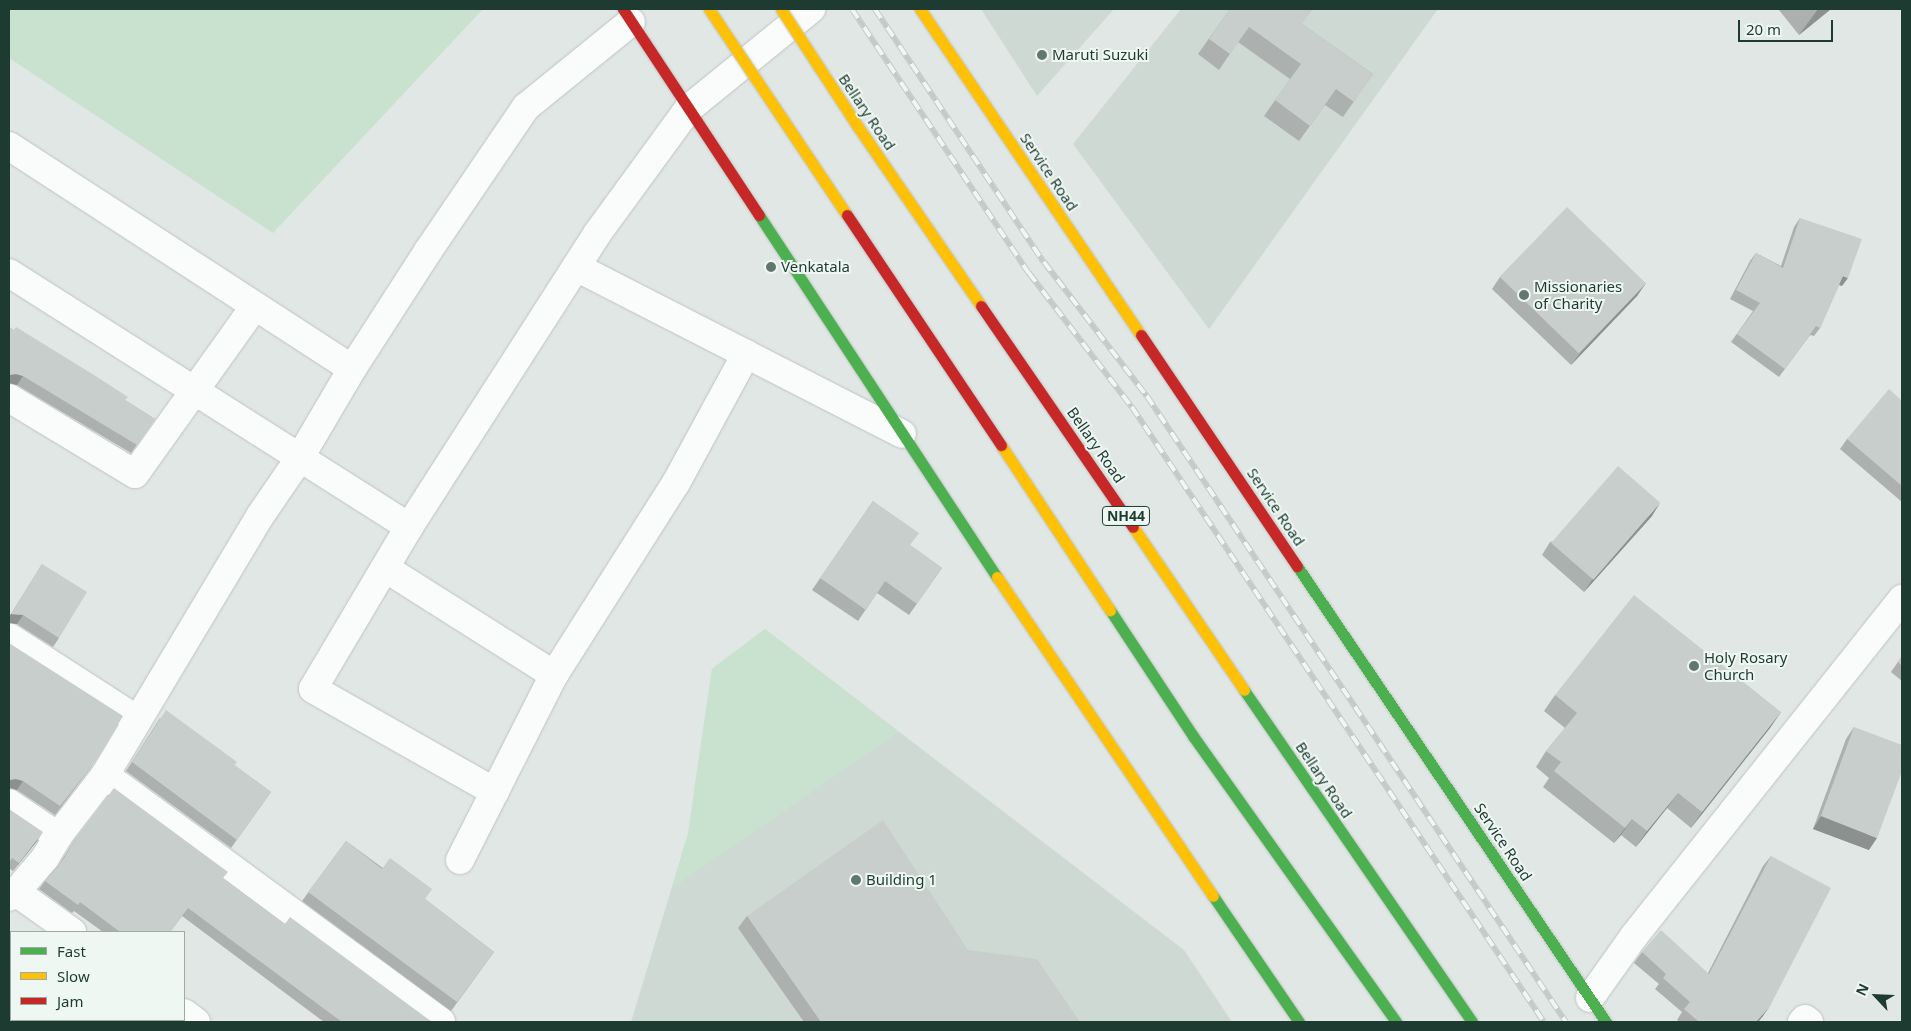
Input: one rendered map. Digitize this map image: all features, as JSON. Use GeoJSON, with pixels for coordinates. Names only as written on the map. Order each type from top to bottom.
{"type":"FeatureCollection","features":[{"type":"Feature","properties":{"kind":"main road"},"geometry":{"type":"LineString","coordinates":[[708,9],[1007,454],[1193,736],[1396,1022]]}},
{"type":"Feature","properties":{"kind":"main road","name":"Bellary Road"},"geometry":{"type":"LineString","coordinates":[[781,9],[858,127],[1472,1022]]}},
{"type":"Feature","properties":{"kind":"main road","name":"Service Road"},"geometry":{"type":"LineString","coordinates":[[920,9],[1606,1022]]}},
{"type":"Feature","properties":{"kind":"main road"},"geometry":{"type":"LineString","coordinates":[[627,16],[902,434],[1299,1022]]}},
{"type":"Feature","properties":{"kind":"street"},"geometry":{"type":"LineString","coordinates":[[496,792],[313,688],[409,527],[597,234],[688,109],[811,9]]}},
{"type":"Feature","properties":{"kind":"street"},"geometry":{"type":"LineString","coordinates":[[70,931],[13,894],[45,858],[58,836],[105,775],[260,516],[299,459],[352,369],[428,251],[526,107],[627,16]]}},
{"type":"Feature","properties":{"kind":"street"},"geometry":{"type":"LineString","coordinates":[[9,146],[352,369]]}},
{"type":"Feature","properties":{"kind":"street"},"geometry":{"type":"LineString","coordinates":[[576,267],[902,434]]}},
{"type":"Feature","properties":{"kind":"street"},"geometry":{"type":"LineString","coordinates":[[9,273],[299,459],[409,527]]}},
{"type":"Feature","properties":{"kind":"street"},"geometry":{"type":"LineString","coordinates":[[9,398],[135,474],[254,307]]}},
{"type":"Feature","properties":{"kind":"street"},"geometry":{"type":"LineString","coordinates":[[460,860],[554,675],[676,483],[746,354]]}},
{"type":"Feature","properties":{"kind":"street"},"geometry":{"type":"LineString","coordinates":[[385,568],[554,675]]}},
{"type":"Feature","properties":{"kind":"street"},"geometry":{"type":"LineString","coordinates":[[1590,998],[1634,936],[1902,599]]}},
{"type":"Feature","properties":{"kind":"street"},"geometry":{"type":"LineString","coordinates":[[9,637],[138,720]]}},
{"type":"Feature","properties":{"kind":"street"},"geometry":{"type":"LineString","coordinates":[[105,775],[441,1022]]}},
{"type":"Feature","properties":{"kind":"street"},"geometry":{"type":"LineString","coordinates":[[9,803],[58,836]]}},
{"type":"Feature","properties":{"kind":"street"},"geometry":{"type":"LineString","coordinates":[[1802,1022],[1805,1019],[1809,1022]]}},
{"type":"Feature","properties":{"kind":"shaded area","name":"Maruti Suzuki"},"geometry":{"type":"Polygon","coordinates":[[[981,9],[1114,9],[1037,96],[981,9]]]}},
{"type":"Feature","properties":{"kind":"shaded area"},"geometry":{"type":"Polygon","coordinates":[[[1181,9],[1438,9],[1209,329],[1073,144],[1181,9]]]}},
{"type":"Feature","properties":{"kind":"shaded area"},"geometry":{"type":"Polygon","coordinates":[[[765,629],[1184,950],[1232,1022],[631,1022],[688,834],[712,669],[765,629]]]}},
{"type":"Feature","properties":{"kind":"green space"},"geometry":{"type":"Polygon","coordinates":[[[9,9],[483,9],[273,233],[9,58],[9,9]]]}},
{"type":"Feature","properties":{"kind":"green space"},"geometry":{"type":"Polygon","coordinates":[[[765,629],[899,732],[672,888],[688,833],[712,669],[765,629]]]}},
{"type":"Feature","properties":{"kind":"building"},"geometry":{"type":"Polygon","coordinates":[[[1230,9],[1313,9],[1302,24],[1373,74],[1354,102],[1336,89],[1310,126],[1275,100],[1301,64],[1249,27],[1230,54],[1209,39],[1230,9]]]}},
{"type":"Feature","properties":{"kind":"building"},"geometry":{"type":"Polygon","coordinates":[[[1567,207],[1646,283],[1579,353],[1500,277],[1567,207]]]}},
{"type":"Feature","properties":{"kind":"building"},"geometry":{"type":"Polygon","coordinates":[[[1800,218],[1862,239],[1848,278],[1843,276],[1820,328],[1816,326],[1785,369],[1737,334],[1760,303],[1736,290],[1756,253],[1783,268],[1800,218]]]}},
{"type":"Feature","properties":{"kind":"building"},"geometry":{"type":"Polygon","coordinates":[[[9,327],[14,330],[16,327],[94,375],[128,397],[125,400],[155,419],[137,445],[23,376],[9,375],[9,327]]]}},
{"type":"Feature","properties":{"kind":"building"},"geometry":{"type":"Polygon","coordinates":[[[1889,389],[1902,401],[1902,486],[1847,439],[1889,389]]]}},
{"type":"Feature","properties":{"kind":"building"},"geometry":{"type":"Polygon","coordinates":[[[1618,466],[1660,503],[1593,580],[1551,543],[1618,466]]]}},
{"type":"Feature","properties":{"kind":"building"},"geometry":{"type":"Polygon","coordinates":[[[873,501],[919,533],[910,545],[942,568],[917,604],[885,581],[866,610],[820,578],[873,501]]]}},
{"type":"Feature","properties":{"kind":"building"},"geometry":{"type":"Polygon","coordinates":[[[42,564],[87,592],[59,638],[23,615],[11,614],[42,564]]]}},
{"type":"Feature","properties":{"kind":"building"},"geometry":{"type":"Polygon","coordinates":[[[1634,595],[1781,712],[1702,812],[1678,793],[1647,831],[1632,819],[1625,828],[1554,771],[1561,762],[1546,751],[1577,713],[1555,695],[1634,595]]]}},
{"type":"Feature","properties":{"kind":"building"},"geometry":{"type":"Polygon","coordinates":[[[9,643],[123,716],[98,758],[60,806],[23,781],[9,780],[9,643]]]}},
{"type":"Feature","properties":{"kind":"building"},"geometry":{"type":"Polygon","coordinates":[[[1902,656],[1902,666],[1898,662],[1902,656]]]}},
{"type":"Feature","properties":{"kind":"building"},"geometry":{"type":"Polygon","coordinates":[[[166,710],[237,762],[234,765],[271,792],[237,840],[132,762],[166,710]]]}},
{"type":"Feature","properties":{"kind":"building"},"geometry":{"type":"Polygon","coordinates":[[[1854,727],[1902,745],[1902,771],[1877,838],[1821,816],[1854,727]]]}},
{"type":"Feature","properties":{"kind":"building"},"geometry":{"type":"Polygon","coordinates":[[[114,788],[228,872],[223,878],[285,924],[290,917],[432,1022],[342,1022],[188,908],[171,931],[119,931],[80,902],[78,905],[45,881],[63,860],[77,836],[114,788]]]}},
{"type":"Feature","properties":{"kind":"building"},"geometry":{"type":"Polygon","coordinates":[[[9,809],[43,832],[19,863],[12,858],[9,863],[9,809]]]}},
{"type":"Feature","properties":{"kind":"building","name":"Building 1"},"geometry":{"type":"Polygon","coordinates":[[[883,820],[968,950],[1037,959],[1080,1022],[821,1022],[747,916],[883,820]]]}},
{"type":"Feature","properties":{"kind":"building"},"geometry":{"type":"Polygon","coordinates":[[[346,841],[382,869],[390,858],[432,889],[425,899],[494,952],[457,1002],[308,892],[346,841]]]}},
{"type":"Feature","properties":{"kind":"building"},"geometry":{"type":"Polygon","coordinates":[[[1771,856],[1831,888],[1770,1006],[1756,1022],[1699,1022],[1684,1009],[1690,1002],[1663,978],[1666,974],[1642,952],[1661,930],[1709,974],[1771,856]]]}},
{"type":"Feature","properties":{"kind":"railway"},"geometry":{"type":"LineString","coordinates":[[852,9],[1029,273],[1132,407],[1544,1022]]}},
{"type":"Feature","properties":{"kind":"railway"},"geometry":{"type":"LineString","coordinates":[[875,9],[1044,262],[1147,396],[1566,1022]]}},
{"type":"Feature","properties":{"kind":"traffic: fast"},"geometry":{"type":"LineString","coordinates":[[759,215],[997,577]]}},
{"type":"Feature","properties":{"kind":"traffic: fast"},"geometry":{"type":"LineString","coordinates":[[1297,566],[1606,1022]]}},
{"type":"Feature","properties":{"kind":"traffic: fast"},"geometry":{"type":"LineString","coordinates":[[1110,610],[1193,736],[1396,1022]]}},
{"type":"Feature","properties":{"kind":"traffic: fast"},"geometry":{"type":"LineString","coordinates":[[1244,690],[1472,1022]]}},
{"type":"Feature","properties":{"kind":"traffic: fast"},"geometry":{"type":"LineString","coordinates":[[1213,896],[1299,1022]]}},
{"type":"Feature","properties":{"kind":"traffic: slow"},"geometry":{"type":"LineString","coordinates":[[709,9],[847,215]]}},
{"type":"Feature","properties":{"kind":"traffic: slow"},"geometry":{"type":"LineString","coordinates":[[781,9],[858,127],[981,306]]}},
{"type":"Feature","properties":{"kind":"traffic: slow"},"geometry":{"type":"LineString","coordinates":[[920,9],[1141,335]]}},
{"type":"Feature","properties":{"kind":"traffic: slow"},"geometry":{"type":"LineString","coordinates":[[1001,445],[1110,610]]}},
{"type":"Feature","properties":{"kind":"traffic: slow"},"geometry":{"type":"LineString","coordinates":[[1133,527],[1244,690]]}},
{"type":"Feature","properties":{"kind":"traffic: slow"},"geometry":{"type":"LineString","coordinates":[[997,577],[1213,896]]}},
{"type":"Feature","properties":{"kind":"traffic: jam"},"geometry":{"type":"LineString","coordinates":[[623,9],[759,215]]}},
{"type":"Feature","properties":{"kind":"traffic: jam"},"geometry":{"type":"LineString","coordinates":[[847,215],[1001,445]]}},
{"type":"Feature","properties":{"kind":"traffic: jam"},"geometry":{"type":"LineString","coordinates":[[981,306],[1133,527]]}},
{"type":"Feature","properties":{"kind":"traffic: jam"},"geometry":{"type":"LineString","coordinates":[[1141,335],[1297,566]]}},
{"type":"Feature","properties":{"kind":"place","name":"Maruti Suzuki"},"geometry":{"type":"Point","coordinates":[1042,55]}},
{"type":"Feature","properties":{"kind":"place","name":"Venkatala"},"geometry":{"type":"Point","coordinates":[771,267]}},
{"type":"Feature","properties":{"kind":"place","name":"Missionaries of Charity"},"geometry":{"type":"Point","coordinates":[1524,295]}},
{"type":"Feature","properties":{"kind":"place","name":"Holy Rosary Church"},"geometry":{"type":"Point","coordinates":[1694,666]}},
{"type":"Feature","properties":{"kind":"place","name":"Building 1"},"geometry":{"type":"Point","coordinates":[856,880]}}]}
